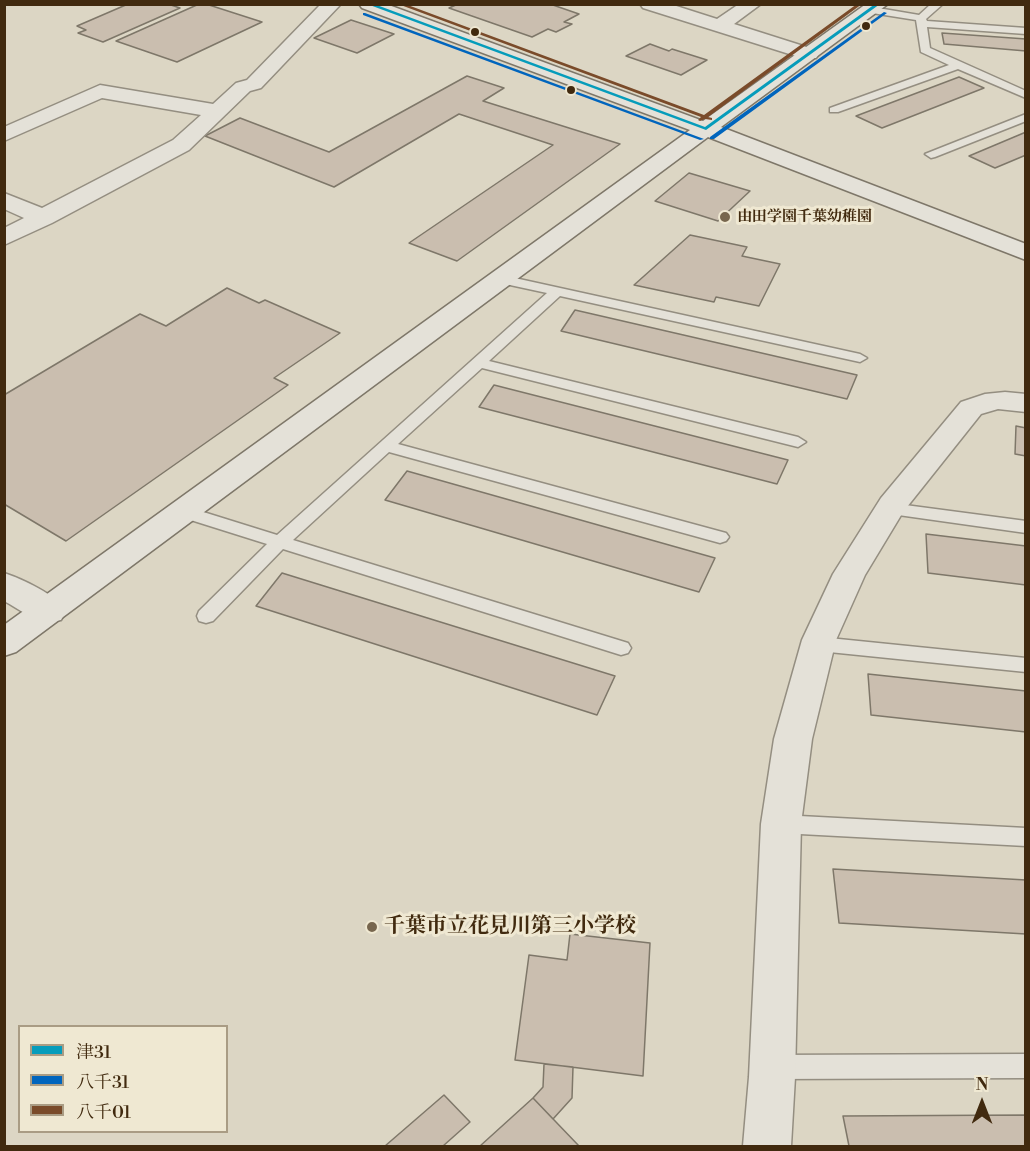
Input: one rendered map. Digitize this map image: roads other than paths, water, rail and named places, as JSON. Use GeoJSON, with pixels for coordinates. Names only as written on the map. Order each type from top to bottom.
{"type":"FeatureCollection","features":[{"type":"Feature","properties":{"kind":"street"},"geometry":{"type":"LineString","coordinates":[[4,238],[181,145],[243,87],[254,84],[332,4]]}},
{"type":"Feature","properties":{"kind":"street"},"geometry":{"type":"LineString","coordinates":[[368,4],[706,129],[1026,253]]}},
{"type":"Feature","properties":{"kind":"street"},"geometry":{"type":"LineString","coordinates":[[396,15],[417,4]]}},
{"type":"Feature","properties":{"kind":"street"},"geometry":{"type":"LineString","coordinates":[[649,4],[809,54]]}},
{"type":"Feature","properties":{"kind":"street"},"geometry":{"type":"LineString","coordinates":[[718,26],[752,4]]}},
{"type":"Feature","properties":{"kind":"street"},"geometry":{"type":"LineString","coordinates":[[4,643],[875,7]]}},
{"type":"Feature","properties":{"kind":"street"},"geometry":{"type":"LineString","coordinates":[[4,135],[100,91],[218,111]]}},
{"type":"Feature","properties":{"kind":"street"},"geometry":{"type":"LineString","coordinates":[[4,200],[44,218]]}},
{"type":"Feature","properties":{"kind":"street"},"geometry":{"type":"LineString","coordinates":[[766,1146],[772,1067],[781,824],[793,739],[819,644],[849,574],[890,509],[971,408],[983,402],[1003,400],[1026,404]]}},
{"type":"Feature","properties":{"kind":"street"},"geometry":{"type":"LineString","coordinates":[[4,585],[48,611]]}},
{"type":"Feature","properties":{"kind":"lane"},"geometry":{"type":"LineString","coordinates":[[938,4],[922,21],[925,50],[1026,95]]}},
{"type":"Feature","properties":{"kind":"lane"},"geometry":{"type":"LineString","coordinates":[[875,7],[922,21],[1026,32]]}},
{"type":"Feature","properties":{"kind":"lane"},"geometry":{"type":"LineString","coordinates":[[834,110],[958,65]]}},
{"type":"Feature","properties":{"kind":"lane"},"geometry":{"type":"LineString","coordinates":[[931,154],[1026,117]]}},
{"type":"Feature","properties":{"kind":"lane"},"geometry":{"type":"LineString","coordinates":[[501,279],[860,358]]}},
{"type":"Feature","properties":{"kind":"lane"},"geometry":{"type":"LineString","coordinates":[[206,616],[280,541],[558,291]]}},
{"type":"Feature","properties":{"kind":"lane"},"geometry":{"type":"LineString","coordinates":[[480,363],[798,442]]}},
{"type":"Feature","properties":{"kind":"lane"},"geometry":{"type":"LineString","coordinates":[[386,446],[720,537]]}},
{"type":"Feature","properties":{"kind":"lane"},"geometry":{"type":"LineString","coordinates":[[890,509],[1026,527]]}},
{"type":"Feature","properties":{"kind":"lane"},"geometry":{"type":"LineString","coordinates":[[184,512],[621,648]]}},
{"type":"Feature","properties":{"kind":"lane"},"geometry":{"type":"LineString","coordinates":[[819,644],[1026,665]]}},
{"type":"Feature","properties":{"kind":"lane"},"geometry":{"type":"LineString","coordinates":[[781,824],[1026,837]]}},
{"type":"Feature","properties":{"kind":"lane"},"geometry":{"type":"LineString","coordinates":[[772,1067],[1026,1066]]}},
{"type":"Feature","properties":{"kind":"place","name":"由田学園千葉幼稚園"},"geometry":{"type":"Point","coordinates":[725,217]}},
{"type":"Feature","properties":{"kind":"place","name":"千葉市立花見川第三小学校"},"geometry":{"type":"Point","coordinates":[372,927]}}]}
